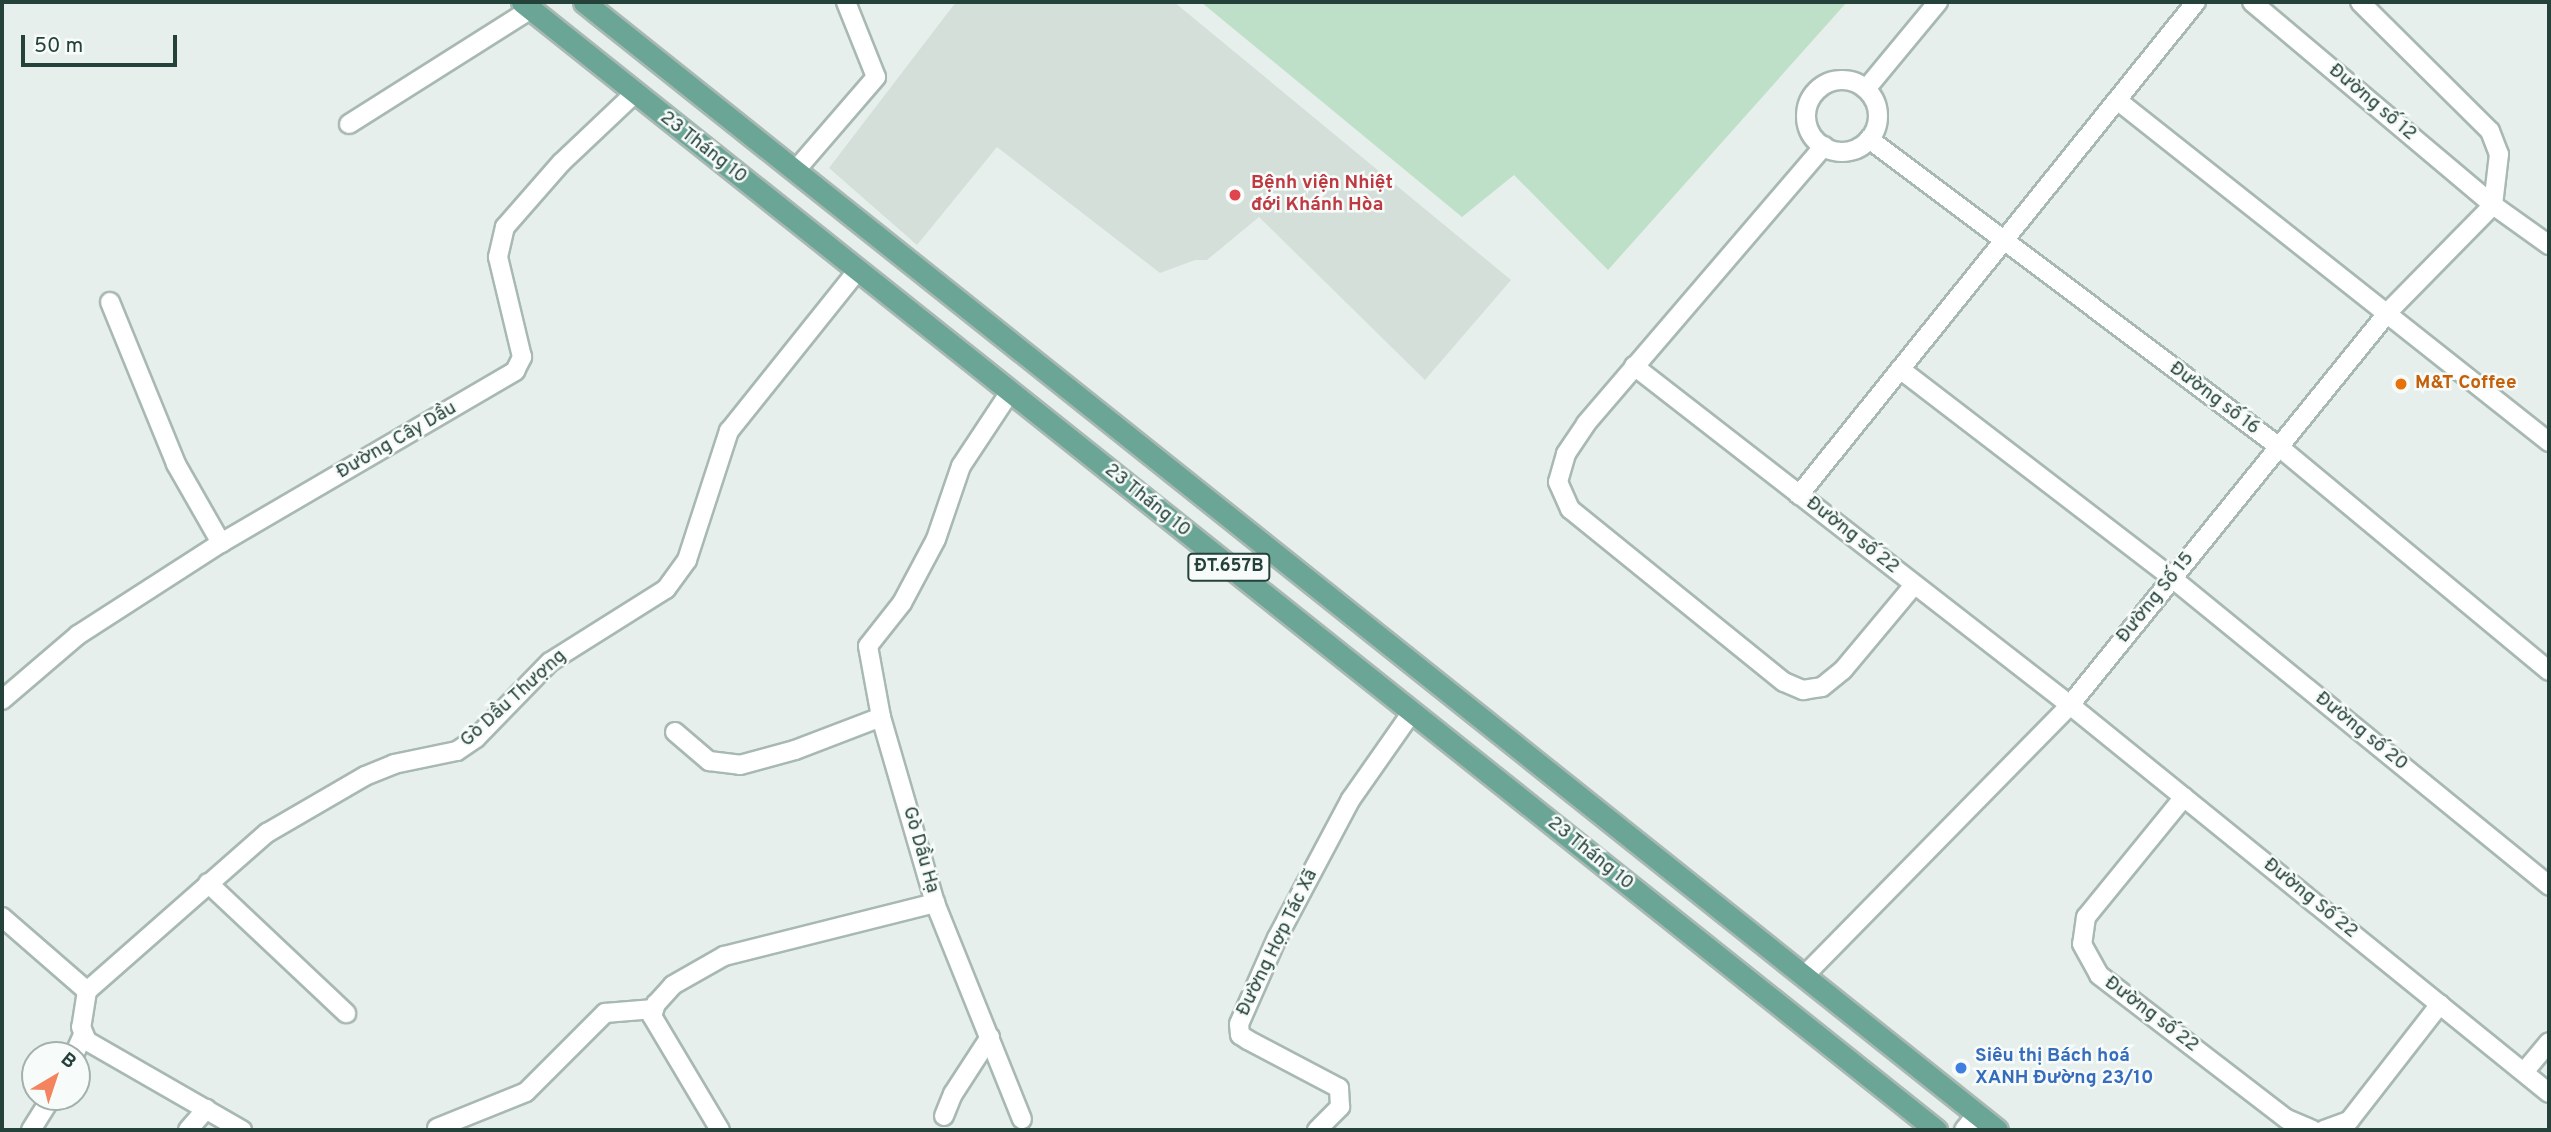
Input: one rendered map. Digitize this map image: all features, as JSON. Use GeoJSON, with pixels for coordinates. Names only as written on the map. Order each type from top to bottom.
{"type":"FeatureCollection","features":[{"type":"Feature","properties":{"kind":"main road","name":"23 Tháng 10"},"geometry":{"type":"LineString","coordinates":[[584,2],[1804,976],[1971,1122],[1997,1130]]}},
{"type":"Feature","properties":{"kind":"main road","name":"23 Tháng 10"},"geometry":{"type":"LineString","coordinates":[[527,6],[1937,1130]]}},
{"type":"Feature","properties":{"kind":"street"},"geometry":{"type":"LineString","coordinates":[[795,170],[876,77],[846,2]]}},
{"type":"Feature","properties":{"kind":"street"},"geometry":{"type":"LineString","coordinates":[[1866,89],[1938,2]]}},
{"type":"Feature","properties":{"kind":"street"},"geometry":{"type":"LineString","coordinates":[[1799,495],[2196,2]]}},
{"type":"Feature","properties":{"kind":"street","name":"Đường số 12"},"geometry":{"type":"LineString","coordinates":[[2252,2],[2493,205]]}},
{"type":"Feature","properties":{"kind":"street"},"geometry":{"type":"LineString","coordinates":[[2360,2],[2490,131],[2499,154],[2493,205],[2549,245]]}},
{"type":"Feature","properties":{"kind":"street"},"geometry":{"type":"LineString","coordinates":[[349,124],[527,6]]}},
{"type":"Feature","properties":{"kind":"street"},"geometry":{"type":"LineString","coordinates":[[1844,80],[1866,89],[1878,119],[1869,139],[1848,151],[1824,146],[1815,139],[1806,117],[1813,95],[1821,86],[1844,80]]}},
{"type":"Feature","properties":{"kind":"street","name":"Đường Cây Dầu"},"geometry":{"type":"LineString","coordinates":[[2,700],[78,635],[221,543],[515,371],[522,357],[498,257],[505,227],[562,162],[635,93]]}},
{"type":"Feature","properties":{"kind":"street"},"geometry":{"type":"LineString","coordinates":[[2117,100],[2389,312],[2549,442]]}},
{"type":"Feature","properties":{"kind":"street","name":"Đường số 16"},"geometry":{"type":"LineString","coordinates":[[1869,139],[2278,446],[2549,671]]}},
{"type":"Feature","properties":{"kind":"street"},"geometry":{"type":"LineString","coordinates":[[1824,146],[1634,366],[1566,454],[1558,482],[1570,509],[1784,682],[1803,690],[1822,687],[1843,670],[1914,585]]}},
{"type":"Feature","properties":{"kind":"street","name":"Đường Số 15"},"geometry":{"type":"LineString","coordinates":[[1804,976],[2070,705],[2389,312],[2493,205]]}},
{"type":"Feature","properties":{"kind":"street","name":"Gò Dầu Thượng"},"geometry":{"type":"LineString","coordinates":[[88,991],[267,833],[353,782],[394,764],[457,751],[476,738],[550,662],[666,589],[687,560],[729,431],[858,271]]}},
{"type":"Feature","properties":{"kind":"street"},"geometry":{"type":"LineString","coordinates":[[110,302],[176,464],[221,543]]}},
{"type":"Feature","properties":{"kind":"street","name":"Đường số 22"},"geometry":{"type":"LineString","coordinates":[[1634,366],[2070,705]]}},
{"type":"Feature","properties":{"kind":"street","name":"Đường số 20"},"geometry":{"type":"LineString","coordinates":[[1900,369],[2172,578],[2549,886]]}},
{"type":"Feature","properties":{"kind":"street","name":"Gò Dầu Hạ"},"geometry":{"type":"LineString","coordinates":[[654,1009],[673,985],[705,964],[936,903],[881,717],[868,646],[902,603],[936,539],[961,466],[1010,392]]}},
{"type":"Feature","properties":{"kind":"street","name":"Đường Số 22"},"geometry":{"type":"LineString","coordinates":[[2070,705],[2549,1093]]}},
{"type":"Feature","properties":{"kind":"street","name":"Đường Hợp Tác Xã"},"geometry":{"type":"LineString","coordinates":[[1317,1130],[1340,1107],[1339,1088],[1240,1035],[1239,1024],[1277,937],[1351,799],[1412,712]]}},
{"type":"Feature","properties":{"kind":"street"},"geometry":{"type":"LineString","coordinates":[[676,732],[709,761],[740,765],[795,750],[881,717]]}},
{"type":"Feature","properties":{"kind":"street","name":"Đường số 22"},"geometry":{"type":"LineString","coordinates":[[2184,797],[2086,917],[2082,944],[2099,975],[2287,1119],[2313,1130]]}},
{"type":"Feature","properties":{"kind":"street"},"geometry":{"type":"LineString","coordinates":[[208,883],[346,1013]]}},
{"type":"Feature","properties":{"kind":"street"},"geometry":{"type":"LineString","coordinates":[[936,903],[1022,1119]]}},
{"type":"Feature","properties":{"kind":"street"},"geometry":{"type":"LineString","coordinates":[[2,917],[88,991],[80,1041]]}},
{"type":"Feature","properties":{"kind":"street"},"geometry":{"type":"LineString","coordinates":[[2324,1130],[2349,1121],[2440,1004]]}},
{"type":"Feature","properties":{"kind":"street"},"geometry":{"type":"LineString","coordinates":[[437,1128],[526,1092],[605,1013],[654,1009],[652,1016],[668,1048],[720,1130]]}},
{"type":"Feature","properties":{"kind":"street"},"geometry":{"type":"LineString","coordinates":[[83,1035],[96,1048],[141,1075],[242,1130]]}},
{"type":"Feature","properties":{"kind":"street"},"geometry":{"type":"LineString","coordinates":[[944,1116],[953,1094],[989,1037]]}},
{"type":"Feature","properties":{"kind":"street"},"geometry":{"type":"LineString","coordinates":[[2524,1072],[2549,1042]]}},
{"type":"Feature","properties":{"kind":"street"},"geometry":{"type":"LineString","coordinates":[[188,1130],[206,1109]]}},
{"type":"Feature","properties":{"kind":"street"},"geometry":{"type":"LineString","coordinates":[[31,1130],[43,1111]]}},
{"type":"Feature","properties":{"kind":"shaded area","name":"Bệnh viện Nhiệt đới Khánh Hòa"},"geometry":{"type":"Polygon","coordinates":[[[956,2],[1174,2],[1511,280],[1425,380],[1259,217],[1207,260],[1195,260],[1160,273],[997,147],[917,245],[829,168],[956,2]]]}},
{"type":"Feature","properties":{"kind":"green space"},"geometry":{"type":"Polygon","coordinates":[[[1201,2],[1847,2],[1608,270],[1514,175],[1462,217],[1201,2]]]}},
{"type":"Feature","properties":{"kind":"place","name":"Bệnh viện Nhiệt đới Khánh Hòa"},"geometry":{"type":"Point","coordinates":[1235,195]}},
{"type":"Feature","properties":{"kind":"place","name":"M&T Coffee"},"geometry":{"type":"Point","coordinates":[2401,384]}},
{"type":"Feature","properties":{"kind":"place","name":"Siêu thị Bách hoá XANH Đường 23/10"},"geometry":{"type":"Point","coordinates":[1961,1068]}}]}
